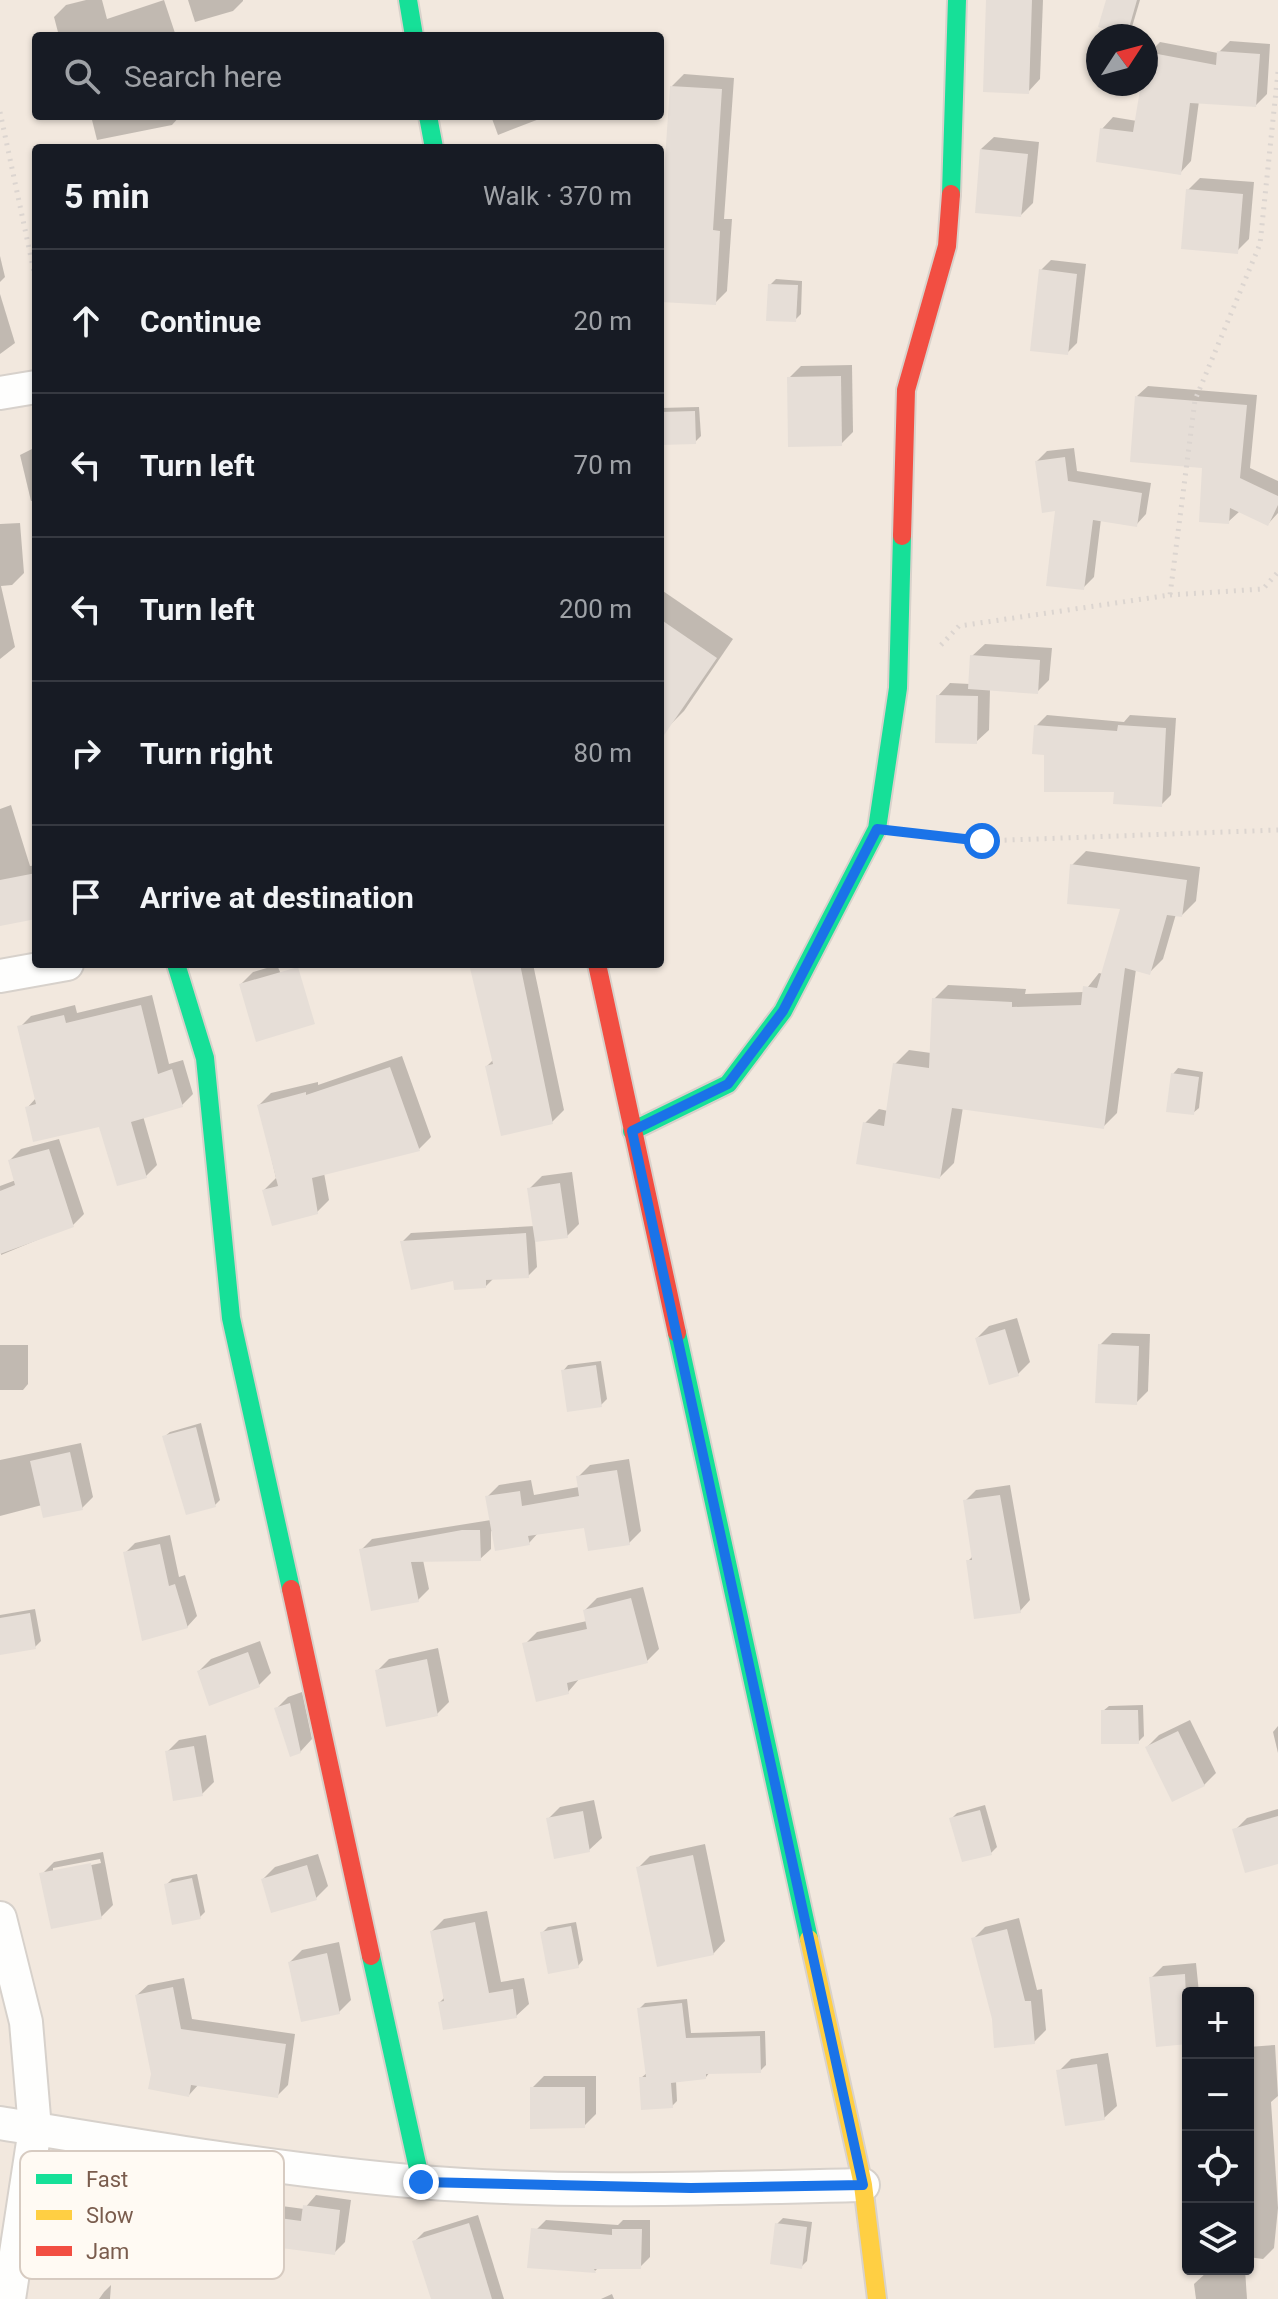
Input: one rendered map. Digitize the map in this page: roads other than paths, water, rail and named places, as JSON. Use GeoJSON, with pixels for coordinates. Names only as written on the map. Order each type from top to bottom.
{"type":"FeatureCollection","features":[{"type":"Feature","properties":{"kind":"street"},"geometry":{"type":"LineString","coordinates":[[408,0],[413,32]]}},
{"type":"Feature","properties":{"kind":"street"},"geometry":{"type":"LineString","coordinates":[[632,1131],[728,1084],[783,1011],[877,829],[898,688],[906,390],[947,246],[955,141],[957,0]]}},
{"type":"Feature","properties":{"kind":"street"},"geometry":{"type":"LineString","coordinates":[[429,120],[433,144]]}},
{"type":"Feature","properties":{"kind":"street"},"geometry":{"type":"LineString","coordinates":[[0,393],[32,388]]}},
{"type":"Feature","properties":{"kind":"street"},"geometry":{"type":"LineString","coordinates":[[0,976],[45,968]]}},
{"type":"Feature","properties":{"kind":"street"},"geometry":{"type":"LineString","coordinates":[[177,968],[205,1058],[231,1318],[421,2182]]}},
{"type":"Feature","properties":{"kind":"street"},"geometry":{"type":"LineString","coordinates":[[598,968],[863,2185],[877,2299]]}},
{"type":"Feature","properties":{"kind":"street"},"geometry":{"type":"LineString","coordinates":[[0,1918],[26,2022],[35,2129],[32,2151]]}},
{"type":"Feature","properties":{"kind":"street"},"geometry":{"type":"LineString","coordinates":[[0,2123],[195,2151]]}},
{"type":"Feature","properties":{"kind":"street"},"geometry":{"type":"LineString","coordinates":[[284,2163],[421,2182],[691,2188],[863,2185]]}},
{"type":"Feature","properties":{"kind":"street"},"geometry":{"type":"LineString","coordinates":[[9,2299],[20,2227]]}}]}
